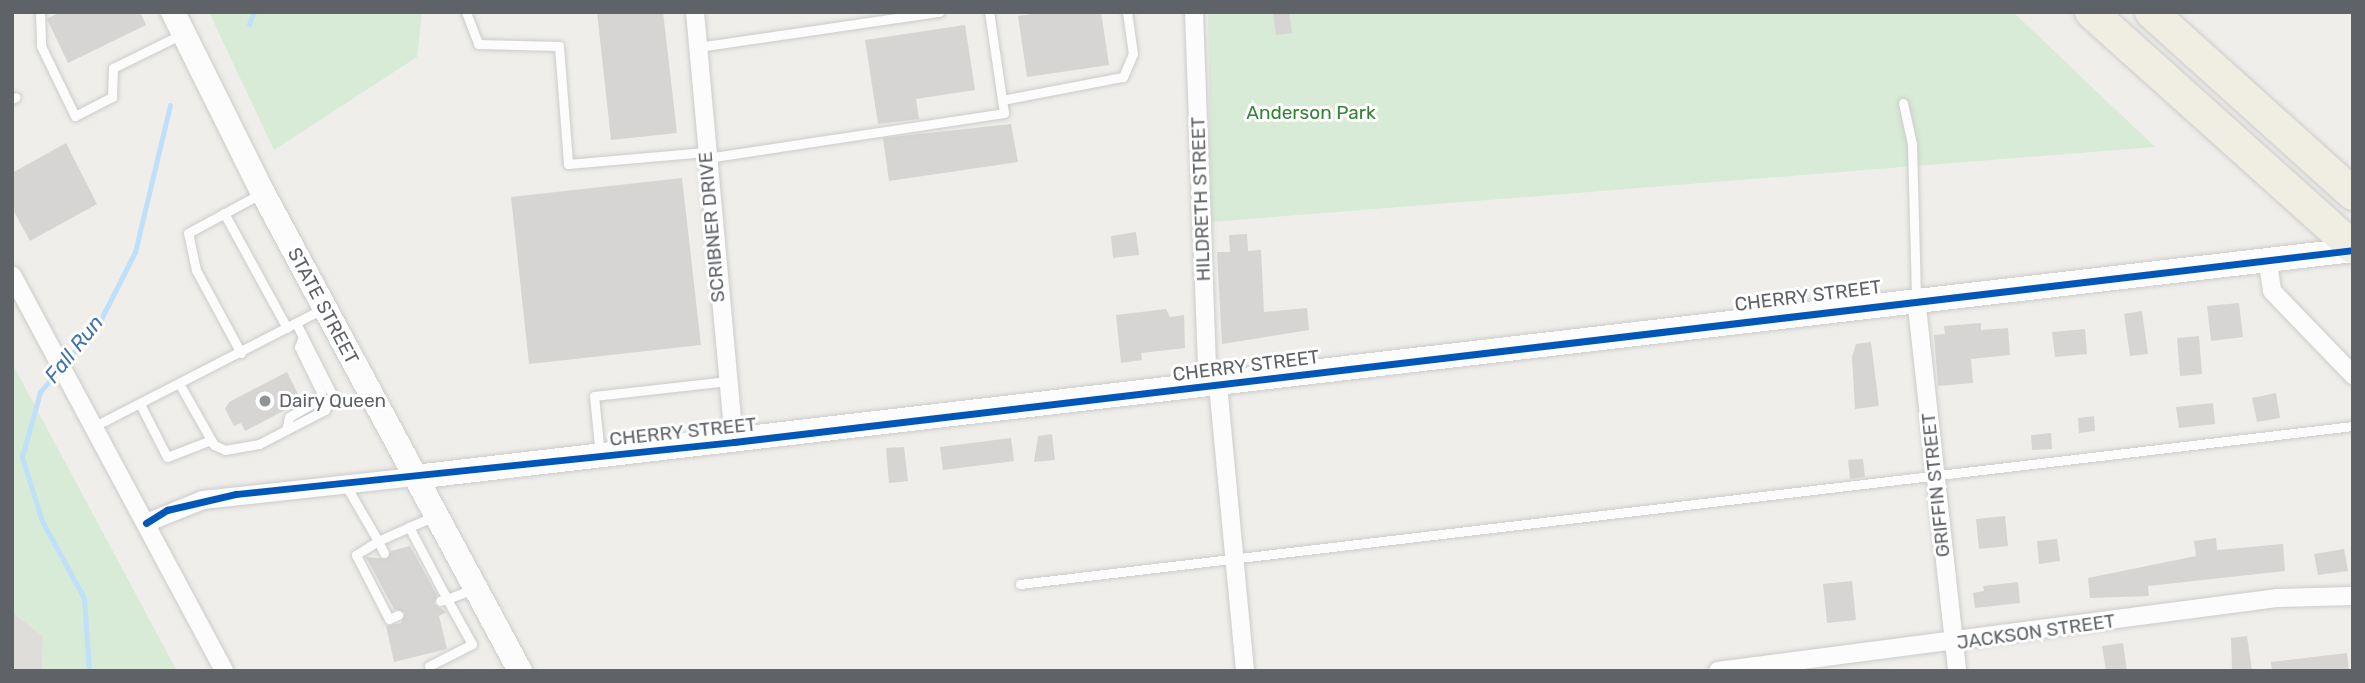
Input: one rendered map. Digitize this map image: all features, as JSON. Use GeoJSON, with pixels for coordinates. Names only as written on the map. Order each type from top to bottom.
{"type":"FeatureCollection","features":[{"type":"Feature","properties":{"kind":"highway"},"geometry":{"type":"LineString","coordinates":[[2091,12],[2353,248]]}},
{"type":"Feature","properties":{"kind":"highway"},"geometry":{"type":"LineString","coordinates":[[2151,12],[2351,192]]}},
{"type":"Feature","properties":{"kind":"street","name":"SCRIBNER DRIVE"},"geometry":{"type":"LineString","coordinates":[[695,12],[734,442]]}},
{"type":"Feature","properties":{"kind":"street","name":"HILDRETH STREET"},"geometry":{"type":"LineString","coordinates":[[1194,12],[1213,386],[1235,562],[1245,671]]}},
{"type":"Feature","properties":{"kind":"street","name":"STATE STREET"},"geometry":{"type":"LineString","coordinates":[[178,22],[263,193],[520,671]]}},
{"type":"Feature","properties":{"kind":"street","name":"CHERRY STREET"},"geometry":{"type":"LineString","coordinates":[[146,523],[203,500],[1213,386],[1916,298],[2353,248]]}},
{"type":"Feature","properties":{"kind":"street"},"geometry":{"type":"LineString","coordinates":[[2267,258],[2273,291],[2353,375]]}},
{"type":"Feature","properties":{"kind":"street"},"geometry":{"type":"LineString","coordinates":[[12,275],[224,671]]}},
{"type":"Feature","properties":{"kind":"street","name":"GRIFFIN STREET"},"geometry":{"type":"LineString","coordinates":[[1916,298],[1957,671]]}},
{"type":"Feature","properties":{"kind":"street","name":"JACKSON STREET"},"geometry":{"type":"LineString","coordinates":[[1718,671],[1954,643],[2278,598],[2353,596]]}},
{"type":"Feature","properties":{"kind":"lane"},"geometry":{"type":"LineString","coordinates":[[40,12],[41,46],[75,116],[112,97],[113,68],[178,22]]}},
{"type":"Feature","properties":{"kind":"lane"},"geometry":{"type":"LineString","coordinates":[[466,12],[478,44],[559,46],[568,164],[706,155],[1004,113],[989,12]]}},
{"type":"Feature","properties":{"kind":"lane"},"geometry":{"type":"LineString","coordinates":[[698,47],[939,12]]}},
{"type":"Feature","properties":{"kind":"lane"},"geometry":{"type":"LineString","coordinates":[[1002,100],[1123,77],[1133,54],[1127,12]]}},
{"type":"Feature","properties":{"kind":"lane"},"geometry":{"type":"LineString","coordinates":[[1903,103],[1912,144],[1916,298]]}},
{"type":"Feature","properties":{"kind":"lane"},"geometry":{"type":"LineString","coordinates":[[241,354],[187,246],[188,233],[263,193]]}},
{"type":"Feature","properties":{"kind":"lane"},"geometry":{"type":"LineString","coordinates":[[180,385],[211,440],[237,450],[286,430],[332,402],[303,337],[291,325],[224,214]]}},
{"type":"Feature","properties":{"kind":"lane"},"geometry":{"type":"LineString","coordinates":[[93,427],[241,354],[324,308]]}},
{"type":"Feature","properties":{"kind":"lane"},"geometry":{"type":"LineString","coordinates":[[600,457],[593,396],[728,381]]}},
{"type":"Feature","properties":{"kind":"lane"},"geometry":{"type":"LineString","coordinates":[[140,404],[167,457],[211,440]]}},
{"type":"Feature","properties":{"kind":"lane"},"geometry":{"type":"LineString","coordinates":[[1020,584],[1235,562],[1935,473],[2353,426]]}},
{"type":"Feature","properties":{"kind":"lane"},"geometry":{"type":"LineString","coordinates":[[345,484],[384,552]]}},
{"type":"Feature","properties":{"kind":"lane"},"geometry":{"type":"LineString","coordinates":[[398,615],[388,618],[356,555],[378,541],[436,516]]}},
{"type":"Feature","properties":{"kind":"lane"},"geometry":{"type":"LineString","coordinates":[[409,527],[444,600],[472,644],[429,666]]}},
{"type":"Feature","properties":{"kind":"lane"},"geometry":{"type":"LineString","coordinates":[[444,600],[475,589]]}},
{"type":"Feature","properties":{"kind":"shaded area"},"geometry":{"type":"Polygon","coordinates":[[[12,612],[43,636],[42,671],[12,671],[12,612]]]}},
{"type":"Feature","properties":{"kind":"green space"},"geometry":{"type":"Polygon","coordinates":[[[209,12],[422,12],[417,57],[274,150],[209,12]]]}},
{"type":"Feature","properties":{"kind":"green space","name":"Anderson Park"},"geometry":{"type":"Polygon","coordinates":[[[1208,12],[2013,12],[2155,147],[1211,222],[1208,12]]]}},
{"type":"Feature","properties":{"kind":"green space"},"geometry":{"type":"Polygon","coordinates":[[[12,363],[177,671],[42,671],[43,636],[12,612],[12,363]]]}},
{"type":"Feature","properties":{"kind":"building"},"geometry":{"type":"Polygon","coordinates":[[[60,12],[140,12],[146,25],[68,63],[47,19],[60,12]]]}},
{"type":"Feature","properties":{"kind":"building"},"geometry":{"type":"Polygon","coordinates":[[[597,12],[663,12],[677,133],[611,140],[597,12]]]}},
{"type":"Feature","properties":{"kind":"building"},"geometry":{"type":"Polygon","coordinates":[[[1045,12],[1101,12],[1109,65],[1027,77],[1018,16],[1045,12]]]}},
{"type":"Feature","properties":{"kind":"building"},"geometry":{"type":"Polygon","coordinates":[[[1273,12],[1289,12],[1292,33],[1276,35],[1273,12]]]}},
{"type":"Feature","properties":{"kind":"building"},"geometry":{"type":"Polygon","coordinates":[[[965,25],[975,90],[916,99],[919,119],[878,124],[865,40],[965,25]]]}},
{"type":"Feature","properties":{"kind":"building"},"geometry":{"type":"Polygon","coordinates":[[[1011,124],[1018,162],[889,181],[883,138],[1011,124]]]}},
{"type":"Feature","properties":{"kind":"building"},"geometry":{"type":"Polygon","coordinates":[[[66,143],[97,204],[30,241],[12,208],[12,173],[66,143]]]}},
{"type":"Feature","properties":{"kind":"building"},"geometry":{"type":"Polygon","coordinates":[[[682,178],[701,345],[529,364],[511,197],[682,178]]]}},
{"type":"Feature","properties":{"kind":"building"},"geometry":{"type":"Polygon","coordinates":[[[1136,232],[1139,255],[1113,258],[1111,236],[1136,232]]]}},
{"type":"Feature","properties":{"kind":"building"},"geometry":{"type":"Polygon","coordinates":[[[1247,234],[1248,251],[1261,250],[1264,312],[1307,308],[1309,330],[1222,344],[1217,252],[1230,252],[1229,235],[1247,234]]]}},
{"type":"Feature","properties":{"kind":"building"},"geometry":{"type":"Polygon","coordinates":[[[2239,303],[2243,337],[2211,341],[2207,306],[2239,303]]]}},
{"type":"Feature","properties":{"kind":"building"},"geometry":{"type":"Polygon","coordinates":[[[1166,309],[1170,317],[1184,315],[1185,348],[1141,353],[1142,360],[1121,363],[1116,315],[1166,309]]]}},
{"type":"Feature","properties":{"kind":"building"},"geometry":{"type":"Polygon","coordinates":[[[2142,311],[2148,354],[2130,356],[2124,314],[2142,311]]]}},
{"type":"Feature","properties":{"kind":"building"},"geometry":{"type":"Polygon","coordinates":[[[1981,323],[1981,330],[2008,328],[2010,355],[1971,359],[1973,383],[1938,386],[1934,335],[1945,334],[1944,326],[1981,323]]]}},
{"type":"Feature","properties":{"kind":"building"},"geometry":{"type":"Polygon","coordinates":[[[2085,329],[2087,354],[2055,357],[2052,332],[2085,329]]]}},
{"type":"Feature","properties":{"kind":"building"},"geometry":{"type":"Polygon","coordinates":[[[2199,336],[2202,374],[2180,376],[2177,338],[2199,336]]]}},
{"type":"Feature","properties":{"kind":"building"},"geometry":{"type":"Polygon","coordinates":[[[1871,342],[1879,406],[1855,409],[1852,357],[1856,344],[1871,342]]]}},
{"type":"Feature","properties":{"kind":"building","name":"Dairy Queen"},"geometry":{"type":"Polygon","coordinates":[[[287,372],[301,400],[245,431],[241,423],[234,426],[225,409],[229,402],[287,372]]]}},
{"type":"Feature","properties":{"kind":"building"},"geometry":{"type":"Polygon","coordinates":[[[2276,393],[2280,418],[2257,422],[2252,398],[2276,393]]]}},
{"type":"Feature","properties":{"kind":"building"},"geometry":{"type":"Polygon","coordinates":[[[2213,403],[2215,424],[2179,428],[2176,407],[2213,403]]]}},
{"type":"Feature","properties":{"kind":"building"},"geometry":{"type":"Polygon","coordinates":[[[2094,416],[2095,431],[2079,433],[2078,418],[2094,416]]]}},
{"type":"Feature","properties":{"kind":"building"},"geometry":{"type":"Polygon","coordinates":[[[2051,433],[2052,449],[2032,450],[2031,435],[2051,433]]]}},
{"type":"Feature","properties":{"kind":"building"},"geometry":{"type":"Polygon","coordinates":[[[1052,434],[1055,460],[1034,462],[1038,436],[1052,434]]]}},
{"type":"Feature","properties":{"kind":"building"},"geometry":{"type":"Polygon","coordinates":[[[1011,438],[1014,461],[943,470],[940,447],[1011,438]]]}},
{"type":"Feature","properties":{"kind":"building"},"geometry":{"type":"Polygon","coordinates":[[[904,447],[908,481],[889,483],[886,448],[904,447]]]}},
{"type":"Feature","properties":{"kind":"building"},"geometry":{"type":"Polygon","coordinates":[[[1863,459],[1865,477],[1850,479],[1848,460],[1863,459]]]}},
{"type":"Feature","properties":{"kind":"building"},"geometry":{"type":"Polygon","coordinates":[[[2005,516],[2008,546],[1979,549],[1976,519],[2005,516]]]}},
{"type":"Feature","properties":{"kind":"building"},"geometry":{"type":"Polygon","coordinates":[[[2216,538],[2217,550],[2283,544],[2285,571],[2148,586],[2149,596],[2090,598],[2088,578],[2196,556],[2194,541],[2216,538]]]}},
{"type":"Feature","properties":{"kind":"building"},"geometry":{"type":"Polygon","coordinates":[[[2057,539],[2060,561],[2039,564],[2037,541],[2057,539]]]}},
{"type":"Feature","properties":{"kind":"building"},"geometry":{"type":"Polygon","coordinates":[[[410,546],[437,595],[434,604],[446,612],[439,616],[447,649],[394,662],[386,626],[401,623],[405,613],[394,609],[366,557],[386,559],[391,551],[410,546]]]}},
{"type":"Feature","properties":{"kind":"building"},"geometry":{"type":"Polygon","coordinates":[[[2344,549],[2348,571],[2318,575],[2314,554],[2344,549]]]}},
{"type":"Feature","properties":{"kind":"building"},"geometry":{"type":"Polygon","coordinates":[[[1852,581],[1856,620],[1827,623],[1823,584],[1852,581]]]}},
{"type":"Feature","properties":{"kind":"building"},"geometry":{"type":"Polygon","coordinates":[[[2018,582],[2020,603],[1975,608],[1973,593],[1984,591],[1983,586],[2018,582]]]}},
{"type":"Feature","properties":{"kind":"building"},"geometry":{"type":"Polygon","coordinates":[[[2247,636],[2252,671],[2232,671],[2231,638],[2247,636]]]}},
{"type":"Feature","properties":{"kind":"building"},"geometry":{"type":"Polygon","coordinates":[[[2123,643],[2127,671],[2106,671],[2102,646],[2123,643]]]}},
{"type":"Feature","properties":{"kind":"building"},"geometry":{"type":"Polygon","coordinates":[[[2347,653],[2349,671],[2272,671],[2271,662],[2347,653]]]}},
{"type":"Feature","properties":{"kind":"waterway","name":"Fall Run"},"geometry":{"type":"LineString","coordinates":[[249,24],[254,12]]}},
{"type":"Feature","properties":{"kind":"waterway","name":"Fall Run"},"geometry":{"type":"LineString","coordinates":[[89,671],[84,598],[42,521],[22,457],[40,392],[100,321],[135,252],[170,105]]}},
{"type":"Feature","properties":{"kind":"cycle path"},"geometry":{"type":"LineString","coordinates":[[146,523],[167,510],[236,494],[734,442],[2353,250]]}},
{"type":"Feature","properties":{"kind":"place","name":"Dairy Queen"},"geometry":{"type":"Point","coordinates":[265,401]}}]}
